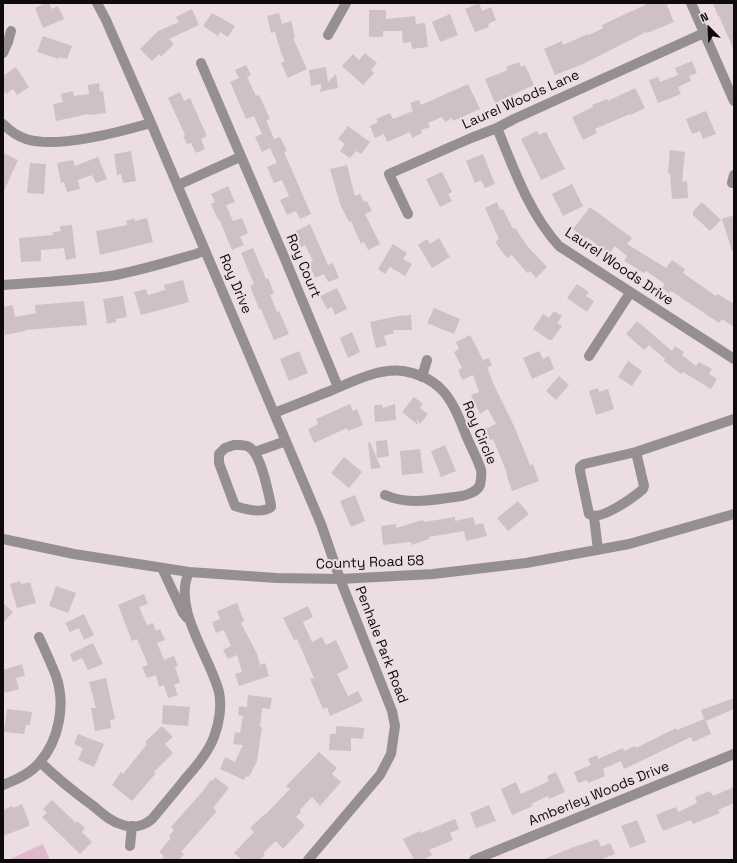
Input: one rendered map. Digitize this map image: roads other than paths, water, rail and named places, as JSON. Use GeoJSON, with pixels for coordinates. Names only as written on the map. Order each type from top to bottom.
{"type":"FeatureCollection","features":[{"type":"Feature","properties":{"kind":"street","name":"Roy Drive"},"geometry":{"type":"LineString","coordinates":[[97,3],[106,20],[178,185],[321,524],[340,579]]}},
{"type":"Feature","properties":{"kind":"street"},"geometry":{"type":"LineString","coordinates":[[328,35],[346,3]]}},
{"type":"Feature","properties":{"kind":"street"},"geometry":{"type":"LineString","coordinates":[[691,3],[734,101]]}},
{"type":"Feature","properties":{"kind":"street"},"geometry":{"type":"LineString","coordinates":[[3,53],[11,31]]}},
{"type":"Feature","properties":{"kind":"street","name":"Laurel Woods Lane"},"geometry":{"type":"LineString","coordinates":[[408,214],[389,174],[497,128],[704,33]]}},
{"type":"Feature","properties":{"kind":"street","name":"Roy Court"},"geometry":{"type":"LineString","coordinates":[[201,63],[285,259],[338,388]]}},
{"type":"Feature","properties":{"kind":"street"},"geometry":{"type":"LineString","coordinates":[[3,124],[16,135],[25,139],[46,143],[110,134],[151,123]]}},
{"type":"Feature","properties":{"kind":"street","name":"Laurel Woods Drive"},"geometry":{"type":"LineString","coordinates":[[497,128],[534,211],[550,236],[566,252],[734,359]]}},
{"type":"Feature","properties":{"kind":"street"},"geometry":{"type":"LineString","coordinates":[[178,185],[240,157]]}},
{"type":"Feature","properties":{"kind":"street"},"geometry":{"type":"LineString","coordinates":[[3,285],[111,276],[135,271],[196,254],[205,250]]}},
{"type":"Feature","properties":{"kind":"street"},"geometry":{"type":"LineString","coordinates":[[589,356],[630,293]]}},
{"type":"Feature","properties":{"kind":"street"},"geometry":{"type":"LineString","coordinates":[[422,377],[427,360]]}},
{"type":"Feature","properties":{"kind":"street","name":"Roy Circle"},"geometry":{"type":"LineString","coordinates":[[274,413],[377,373],[403,371],[422,377],[440,388],[448,396],[455,409],[479,464],[481,475],[480,483],[476,490],[462,496],[407,501],[393,499],[385,495]]}},
{"type":"Feature","properties":{"kind":"street"},"geometry":{"type":"LineString","coordinates":[[636,452],[644,486],[643,489],[607,513],[594,517],[589,514],[580,471],[580,468],[584,464],[636,452],[734,419]]}},
{"type":"Feature","properties":{"kind":"street"},"geometry":{"type":"LineString","coordinates":[[255,452],[286,441]]}},
{"type":"Feature","properties":{"kind":"street"},"geometry":{"type":"LineString","coordinates":[[245,444],[255,452],[271,504],[271,507],[267,510],[246,509],[234,506],[219,463],[218,454],[225,448],[234,445],[245,444]]}},
{"type":"Feature","properties":{"kind":"street","name":"County Road 58"},"geometry":{"type":"LineString","coordinates":[[3,539],[74,554],[189,572],[277,578],[340,579],[433,574],[526,563],[598,550],[655,537],[734,514]]}},
{"type":"Feature","properties":{"kind":"street"},"geometry":{"type":"LineString","coordinates":[[594,517],[598,550]]}},
{"type":"Feature","properties":{"kind":"street"},"geometry":{"type":"LineString","coordinates":[[162,568],[182,613],[191,625]]}},
{"type":"Feature","properties":{"kind":"street"},"geometry":{"type":"LineString","coordinates":[[40,762],[58,779],[111,820],[124,826],[147,824],[198,764],[216,731],[220,708],[219,693],[191,625],[184,588],[189,572]]}},
{"type":"Feature","properties":{"kind":"street","name":"Penhale Park Road"},"geometry":{"type":"LineString","coordinates":[[308,860],[380,775],[391,754],[395,726],[392,711],[340,579]]}},
{"type":"Feature","properties":{"kind":"street"},"geometry":{"type":"LineString","coordinates":[[3,785],[23,776],[40,762],[55,735],[60,716],[61,707],[57,677],[39,637]]}},
{"type":"Feature","properties":{"kind":"street","name":"Amberley Woods Drive"},"geometry":{"type":"LineString","coordinates":[[474,860],[734,754]]}},
{"type":"Feature","properties":{"kind":"street"},"geometry":{"type":"LineString","coordinates":[[130,846],[132,826]]}}]}
